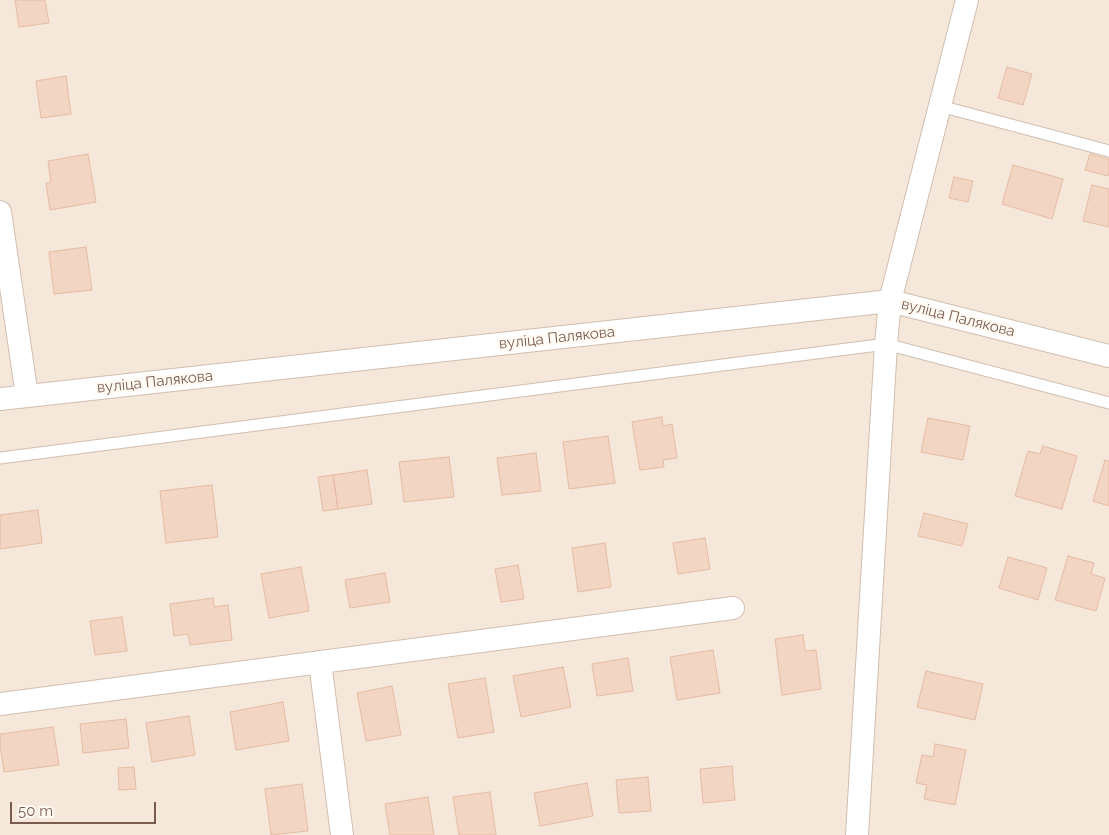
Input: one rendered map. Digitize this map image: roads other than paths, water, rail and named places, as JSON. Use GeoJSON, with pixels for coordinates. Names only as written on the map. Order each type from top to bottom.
{"type":"FeatureCollection","features":[{"type":"Feature","properties":{"kind":"street"},"geometry":{"type":"LineString","coordinates":[[857,835],[890,301],[968,0]]}},
{"type":"Feature","properties":{"kind":"street"},"geometry":{"type":"LineString","coordinates":[[0,212],[27,396]]}},
{"type":"Feature","properties":{"kind":"street","name":"вуліца Палякова"},"geometry":{"type":"LineString","coordinates":[[0,399],[890,301],[1109,356]]}},
{"type":"Feature","properties":{"kind":"street"},"geometry":{"type":"LineString","coordinates":[[0,704],[734,608]]}},
{"type":"Feature","properties":{"kind":"street"},"geometry":{"type":"LineString","coordinates":[[320,662],[342,835]]}},
{"type":"Feature","properties":{"kind":"lane"},"geometry":{"type":"LineString","coordinates":[[940,106],[1109,151]]}},
{"type":"Feature","properties":{"kind":"lane"},"geometry":{"type":"LineString","coordinates":[[0,458],[886,344],[1109,403]]}}]}
